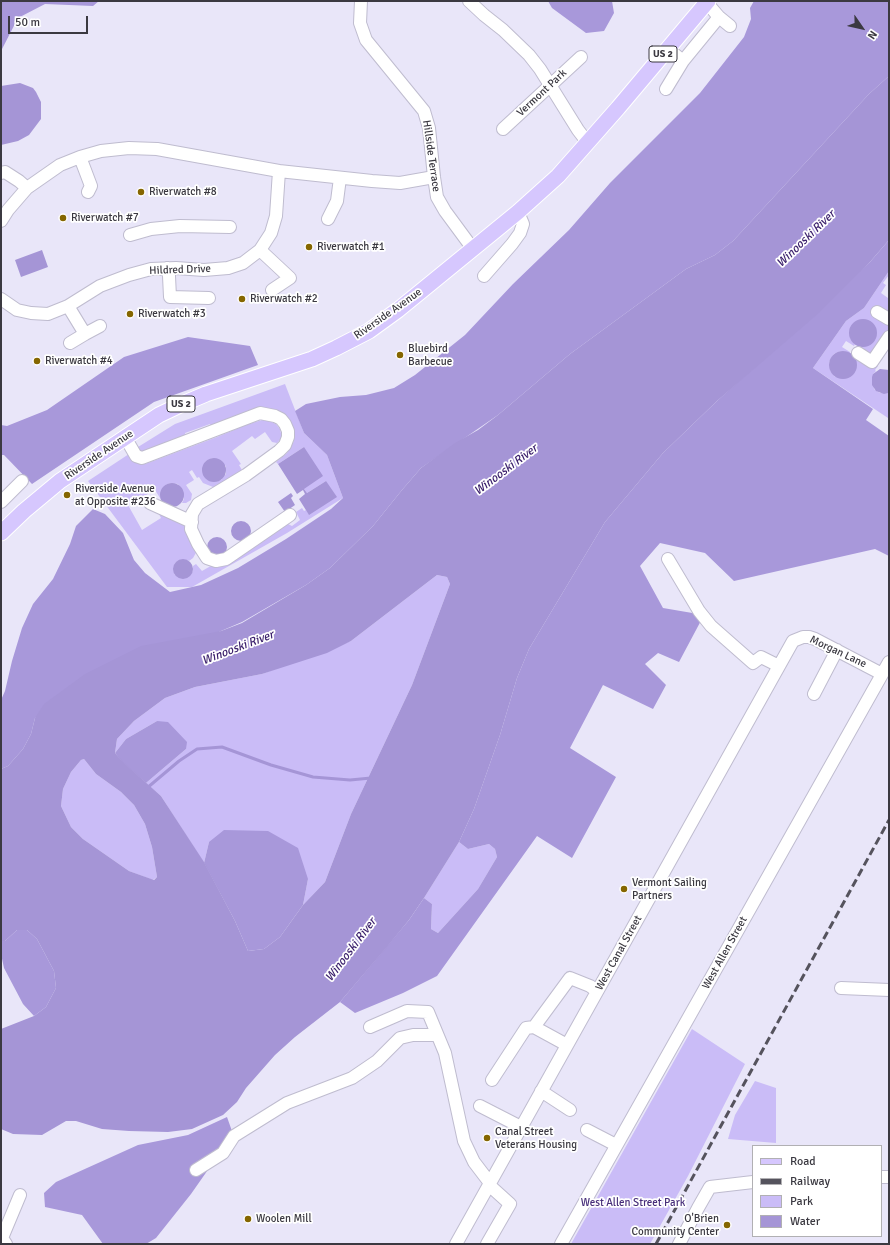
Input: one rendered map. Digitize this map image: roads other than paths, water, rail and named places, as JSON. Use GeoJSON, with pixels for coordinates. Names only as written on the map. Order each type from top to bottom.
{"type":"FeatureCollection","features":[{"type":"Feature","properties":{"kind":"main road","name":"Riverside Avenue"},"geometry":{"type":"LineString","coordinates":[[3,528],[39,497],[92,459],[159,415],[180,405],[240,382],[312,359],[349,342],[398,310],[474,249],[558,176],[708,2]]}},
{"type":"Feature","properties":{"kind":"street","name":"Hillside Terrace"},"geometry":{"type":"LineString","coordinates":[[361,1],[360,23],[366,40],[419,104],[428,120],[435,190],[440,204],[474,249]]}},
{"type":"Feature","properties":{"kind":"street"},"geometry":{"type":"LineString","coordinates":[[469,1],[516,42],[540,69],[578,130],[588,143]]}},
{"type":"Feature","properties":{"kind":"street"},"geometry":{"type":"LineString","coordinates":[[708,2],[719,17],[730,26]]}},
{"type":"Feature","properties":{"kind":"street"},"geometry":{"type":"LineString","coordinates":[[666,90],[683,61],[719,17]]}},
{"type":"Feature","properties":{"kind":"street"},"geometry":{"type":"LineString","coordinates":[[668,49],[683,61]]}},
{"type":"Feature","properties":{"kind":"street","name":"Vermont Park"},"geometry":{"type":"LineString","coordinates":[[503,129],[581,56]]}},
{"type":"Feature","properties":{"kind":"street"},"geometry":{"type":"LineString","coordinates":[[1,221],[8,210],[27,188],[60,165],[80,156],[101,151],[129,148],[157,149],[279,170],[340,178],[400,183],[434,177]]}},
{"type":"Feature","properties":{"kind":"street"},"geometry":{"type":"LineString","coordinates":[[80,156],[91,186],[88,192]]}},
{"type":"Feature","properties":{"kind":"street","name":"Hildred Drive"},"geometry":{"type":"LineString","coordinates":[[1,299],[17,310],[31,314],[48,314],[68,306],[100,286],[129,275],[151,269],[167,268],[204,270],[228,268],[243,263],[260,250],[271,233],[276,216],[279,170]]}},
{"type":"Feature","properties":{"kind":"street"},"geometry":{"type":"LineString","coordinates":[[1,173],[5,172],[27,188]]}},
{"type":"Feature","properties":{"kind":"street"},"geometry":{"type":"LineString","coordinates":[[328,219],[337,201],[340,178]]}},
{"type":"Feature","properties":{"kind":"street"},"geometry":{"type":"LineString","coordinates":[[484,276],[520,233],[523,220],[518,212]]}},
{"type":"Feature","properties":{"kind":"street"},"geometry":{"type":"LineString","coordinates":[[130,235],[151,229],[180,226],[230,227]]}},
{"type":"Feature","properties":{"kind":"street"},"geometry":{"type":"LineString","coordinates":[[260,250],[290,278],[272,290]]}},
{"type":"Feature","properties":{"kind":"street"},"geometry":{"type":"LineString","coordinates":[[167,268],[170,297],[209,298]]}},
{"type":"Feature","properties":{"kind":"street"},"geometry":{"type":"LineString","coordinates":[[68,306],[85,334]]}},
{"type":"Feature","properties":{"kind":"street"},"geometry":{"type":"LineString","coordinates":[[877,312],[889,319]]}},
{"type":"Feature","properties":{"kind":"street"},"geometry":{"type":"LineString","coordinates":[[70,343],[100,326]]}},
{"type":"Feature","properties":{"kind":"street"},"geometry":{"type":"LineString","coordinates":[[858,353],[872,362],[889,337]]}},
{"type":"Feature","properties":{"kind":"street"},"geometry":{"type":"LineString","coordinates":[[125,437],[136,456],[142,458],[260,413],[275,416],[281,419],[285,424],[288,437],[285,445],[246,475],[198,504],[192,514],[191,529],[207,558],[216,560],[226,559],[290,515]]}},
{"type":"Feature","properties":{"kind":"street"},"geometry":{"type":"LineString","coordinates":[[1,502],[22,481]]}},
{"type":"Feature","properties":{"kind":"street"},"geometry":{"type":"LineString","coordinates":[[150,503],[192,522]]}},
{"type":"Feature","properties":{"kind":"street"},"geometry":{"type":"LineString","coordinates":[[668,559],[699,611],[711,626],[753,663],[761,657],[779,666]]}},
{"type":"Feature","properties":{"kind":"street","name":"Morgan Lane"},"geometry":{"type":"LineString","coordinates":[[793,641],[798,638],[808,637],[837,650],[882,674]]}},
{"type":"Feature","properties":{"kind":"street","name":"West Canal Street"},"geometry":{"type":"LineString","coordinates":[[456,1244],[793,641]]}},
{"type":"Feature","properties":{"kind":"street"},"geometry":{"type":"LineString","coordinates":[[814,694],[837,650]]}},
{"type":"Feature","properties":{"kind":"street","name":"West Allen Street"},"geometry":{"type":"LineString","coordinates":[[561,1244],[889,662]]}},
{"type":"Feature","properties":{"kind":"street"},"geometry":{"type":"LineString","coordinates":[[534,1027],[570,978],[590,986],[597,991]]}},
{"type":"Feature","properties":{"kind":"street"},"geometry":{"type":"LineString","coordinates":[[841,988],[889,990]]}},
{"type":"Feature","properties":{"kind":"street"},"geometry":{"type":"LineString","coordinates":[[370,1027],[407,1011],[428,1012],[444,1053],[452,1079],[464,1141],[474,1162],[489,1184],[510,1204],[487,1244]]}},
{"type":"Feature","properties":{"kind":"street"},"geometry":{"type":"LineString","coordinates":[[492,1080],[526,1028],[534,1027],[567,1045]]}},
{"type":"Feature","properties":{"kind":"street"},"geometry":{"type":"LineString","coordinates":[[196,1170],[223,1153],[234,1136],[287,1104],[352,1078],[376,1061],[400,1038],[413,1035],[437,1035]]}},
{"type":"Feature","properties":{"kind":"street"},"geometry":{"type":"LineString","coordinates":[[541,1091],[570,1110]]}},
{"type":"Feature","properties":{"kind":"street"},"geometry":{"type":"LineString","coordinates":[[480,1106],[521,1127]]}},
{"type":"Feature","properties":{"kind":"street"},"geometry":{"type":"LineString","coordinates":[[587,1130],[616,1146]]}},
{"type":"Feature","properties":{"kind":"street"},"geometry":{"type":"LineString","coordinates":[[680,1244],[710,1187],[752,1182]]}},
{"type":"Feature","properties":{"kind":"street"},"geometry":{"type":"LineString","coordinates":[[6,1244],[2,1238],[20,1195]]}},
{"type":"Feature","properties":{"kind":"water","name":"Winooski River"},"geometry":{"type":"Polygon","coordinates":[[[889,76],[889,240],[870,262],[820,312],[717,401],[663,453],[605,522],[529,649],[517,678],[500,735],[474,809],[459,842],[409,920],[387,947],[340,1002],[295,1037],[275,1055],[246,1088],[237,1102],[223,1115],[192,1129],[168,1132],[102,1129],[76,1121],[66,1121],[42,1135],[13,1134],[1,1129],[1,1029],[34,1016],[46,1007],[56,988],[54,971],[37,939],[27,930],[17,930],[5,941],[1,941],[1,769],[8,766],[23,749],[31,734],[35,718],[44,704],[85,674],[141,646],[221,631],[242,623],[306,585],[330,568],[373,526],[421,468],[455,443],[478,430],[498,415],[570,354],[686,269],[715,255],[733,241],[869,94],[889,76]],[[437,575],[351,641],[327,653],[262,674],[195,687],[165,698],[134,721],[117,739],[115,753],[161,796],[204,862],[235,921],[248,951],[264,949],[280,937],[303,905],[325,882],[351,814],[412,685],[450,584],[447,577],[437,575]],[[84,759],[81,760],[71,772],[63,789],[61,806],[71,827],[83,839],[129,871],[154,880],[157,877],[152,847],[145,824],[134,805],[121,792],[96,774],[84,759]]]}},
{"type":"Feature","properties":{"kind":"water"},"geometry":{"type":"Polygon","coordinates":[[[20,83],[33,88],[36,92],[41,102],[41,119],[29,135],[18,141],[1,145],[1,86],[20,83]]]}},
{"type":"Feature","properties":{"kind":"water"},"geometry":{"type":"Polygon","coordinates":[[[42,250],[48,267],[21,277],[15,260],[42,250]]]}},
{"type":"Feature","properties":{"kind":"water"},"geometry":{"type":"Polygon","coordinates":[[[863,319],[873,323],[877,333],[873,343],[863,347],[853,343],[849,333],[853,323],[863,319]]]}},
{"type":"Feature","properties":{"kind":"water"},"geometry":{"type":"Polygon","coordinates":[[[843,351],[853,355],[857,365],[853,375],[843,379],[833,375],[829,365],[833,355],[843,351]]]}},
{"type":"Feature","properties":{"kind":"water"},"geometry":{"type":"Polygon","coordinates":[[[880,369],[889,370],[889,392],[884,394],[876,391],[872,385],[873,374],[880,369]]]}},
{"type":"Feature","properties":{"kind":"water"},"geometry":{"type":"Polygon","coordinates":[[[304,447],[323,476],[304,489],[307,493],[326,481],[337,497],[309,515],[299,499],[305,494],[303,490],[297,494],[278,464],[304,447]]]}},
{"type":"Feature","properties":{"kind":"water"},"geometry":{"type":"Polygon","coordinates":[[[214,458],[223,461],[226,470],[223,479],[214,482],[205,479],[202,470],[205,461],[214,458]]]}},
{"type":"Feature","properties":{"kind":"water"},"geometry":{"type":"Polygon","coordinates":[[[172,483],[181,486],[184,495],[181,504],[172,507],[163,504],[160,495],[163,486],[172,483]]]}},
{"type":"Feature","properties":{"kind":"water"},"geometry":{"type":"Polygon","coordinates":[[[291,493],[293,496],[291,498],[295,505],[285,512],[278,502],[291,493]]]}},
{"type":"Feature","properties":{"kind":"water"},"geometry":{"type":"Polygon","coordinates":[[[241,521],[248,524],[251,531],[248,538],[241,541],[234,538],[231,531],[234,524],[241,521]]]}},
{"type":"Feature","properties":{"kind":"water"},"geometry":{"type":"Polygon","coordinates":[[[217,537],[224,540],[227,547],[224,554],[217,557],[210,554],[207,547],[210,540],[217,537]]]}},
{"type":"Feature","properties":{"kind":"water"},"geometry":{"type":"Polygon","coordinates":[[[183,559],[190,562],[193,569],[190,576],[183,579],[176,576],[173,569],[176,562],[183,559]]]}},
{"type":"Feature","properties":{"kind":"waterway"},"geometry":{"type":"LineString","coordinates":[[147,788],[179,761],[197,749],[222,747],[271,765],[313,777],[350,780],[371,778]]}},
{"type":"Feature","properties":{"kind":"railway"},"geometry":{"type":"LineString","coordinates":[[656,1244],[889,820]]}},
{"type":"Feature","properties":{"kind":"place","name":"Riverwatch #8"},"geometry":{"type":"Point","coordinates":[141,192]}},
{"type":"Feature","properties":{"kind":"place","name":"Riverwatch #7"},"geometry":{"type":"Point","coordinates":[63,218]}},
{"type":"Feature","properties":{"kind":"place","name":"Riverwatch #1"},"geometry":{"type":"Point","coordinates":[309,247]}},
{"type":"Feature","properties":{"kind":"place","name":"Riverwatch #2"},"geometry":{"type":"Point","coordinates":[242,299]}},
{"type":"Feature","properties":{"kind":"place","name":"Riverwatch #3"},"geometry":{"type":"Point","coordinates":[130,314]}},
{"type":"Feature","properties":{"kind":"place","name":"Bluebird Barbecue"},"geometry":{"type":"Point","coordinates":[400,355]}},
{"type":"Feature","properties":{"kind":"place","name":"Riverwatch #4"},"geometry":{"type":"Point","coordinates":[37,361]}},
{"type":"Feature","properties":{"kind":"place","name":"Riverside Avenue at Opposite #236"},"geometry":{"type":"Point","coordinates":[67,495]}},
{"type":"Feature","properties":{"kind":"place","name":"Vermont Sailing Partners"},"geometry":{"type":"Point","coordinates":[624,889]}},
{"type":"Feature","properties":{"kind":"place","name":"Canal Street Veterans Housing"},"geometry":{"type":"Point","coordinates":[487,1138]}},
{"type":"Feature","properties":{"kind":"place","name":"Woolen Mill"},"geometry":{"type":"Point","coordinates":[248,1219]}},
{"type":"Feature","properties":{"kind":"place","name":"O'Brien Community Center"},"geometry":{"type":"Point","coordinates":[727,1225]}},
{"type":"Feature","properties":{"kind":"park label","name":"West Allen Street Park"},"geometry":{"type":"Point","coordinates":[633,1203]}}]}
